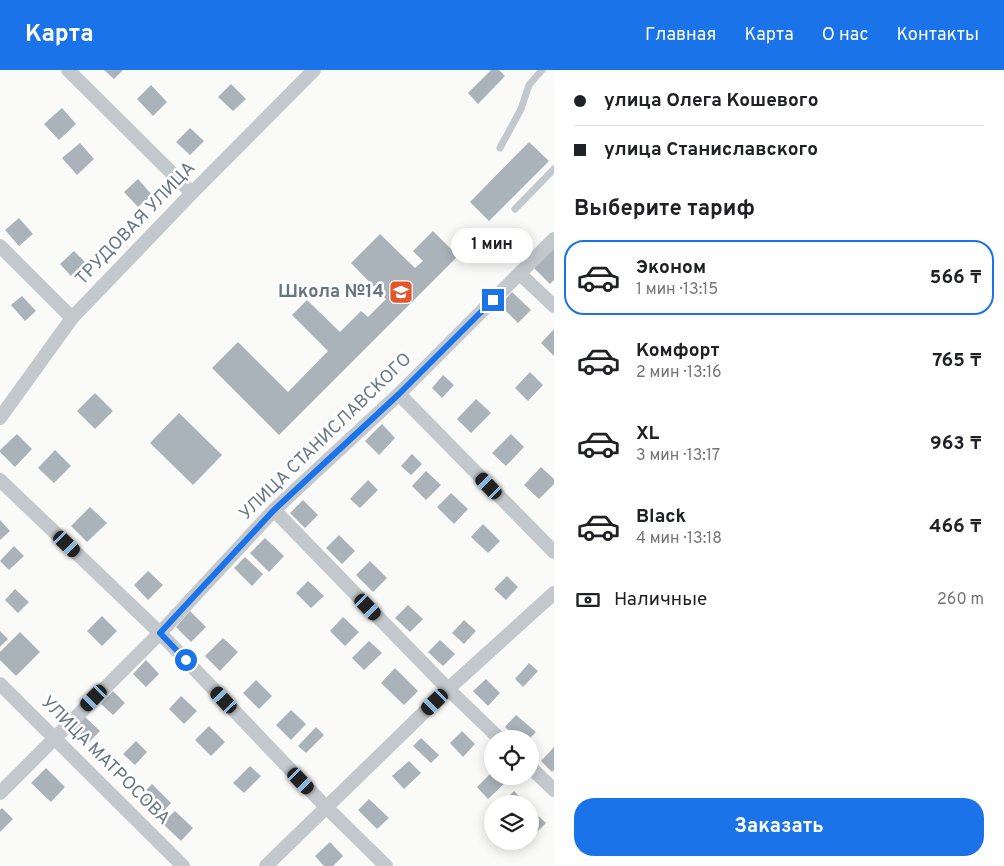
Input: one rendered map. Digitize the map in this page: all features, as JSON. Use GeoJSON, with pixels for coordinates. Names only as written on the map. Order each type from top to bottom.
{"type":"FeatureCollection","features":[{"type":"Feature","properties":{"kind":"street"},"geometry":{"type":"LineString","coordinates":[[68,70],[192,193]]}},
{"type":"Feature","properties":{"kind":"street","name":"ТРУДОВАЯ УЛИЦА"},"geometry":{"type":"LineString","coordinates":[[0,418],[72,318],[314,70]]}},
{"type":"Feature","properties":{"kind":"street","name":"УЛИЦА СТАНИСЛАВСКОГО"},"geometry":{"type":"LineString","coordinates":[[0,793],[160,633],[274,510],[399,394],[554,239]]}},
{"type":"Feature","properties":{"kind":"street"},"geometry":{"type":"LineString","coordinates":[[0,246],[72,318]]}},
{"type":"Feature","properties":{"kind":"street"},"geometry":{"type":"LineString","coordinates":[[520,274],[554,306]]}},
{"type":"Feature","properties":{"kind":"street"},"geometry":{"type":"LineString","coordinates":[[399,394],[554,552]]}},
{"type":"Feature","properties":{"kind":"street"},"geometry":{"type":"LineString","coordinates":[[0,480],[160,633],[326,808],[386,866]]}},
{"type":"Feature","properties":{"kind":"street"},"geometry":{"type":"LineString","coordinates":[[274,510],[448,689],[491,730]]}},
{"type":"Feature","properties":{"kind":"street"},"geometry":{"type":"LineString","coordinates":[[266,866],[448,689],[554,593]]}},
{"type":"Feature","properties":{"kind":"street","name":"УЛИЦА МАТРОСОВА"},"geometry":{"type":"LineString","coordinates":[[0,684],[183,866]]}},
{"type":"Feature","properties":{"kind":"street"},"geometry":{"type":"LineString","coordinates":[[539,776],[554,790]]}},
{"type":"Feature","properties":{"kind":"lane"},"geometry":{"type":"LineString","coordinates":[[500,148],[521,109],[529,85],[542,70]]}},
{"type":"Feature","properties":{"kind":"lane"},"geometry":{"type":"LineString","coordinates":[[515,209],[554,169]]}},
{"type":"Feature","properties":{"kind":"building"},"geometry":{"type":"Polygon","coordinates":[[[104,70],[123,70],[114,79],[104,70]]]}},
{"type":"Feature","properties":{"kind":"building"},"geometry":{"type":"Polygon","coordinates":[[[491,70],[499,70],[505,76],[478,104],[468,93],[491,70]]]}},
{"type":"Feature","properties":{"kind":"building"},"geometry":{"type":"Polygon","coordinates":[[[231,84],[246,99],[233,111],[218,97],[231,84]]]}},
{"type":"Feature","properties":{"kind":"building"},"geometry":{"type":"Polygon","coordinates":[[[151,85],[167,102],[153,116],[137,99],[151,85]]]}},
{"type":"Feature","properties":{"kind":"building"},"geometry":{"type":"Polygon","coordinates":[[[62,108],[76,124],[59,140],[44,124],[62,108]]]}},
{"type":"Feature","properties":{"kind":"building"},"geometry":{"type":"Polygon","coordinates":[[[190,128],[204,141],[190,155],[176,142],[190,128]]]}},
{"type":"Feature","properties":{"kind":"building"},"geometry":{"type":"Polygon","coordinates":[[[529,142],[549,161],[489,221],[470,202],[529,142]]]}},
{"type":"Feature","properties":{"kind":"building"},"geometry":{"type":"Polygon","coordinates":[[[80,143],[94,159],[77,175],[62,158],[80,143]]]}},
{"type":"Feature","properties":{"kind":"building"},"geometry":{"type":"Polygon","coordinates":[[[138,179],[152,195],[138,207],[124,192],[138,179]]]}},
{"type":"Feature","properties":{"kind":"building"},"geometry":{"type":"Polygon","coordinates":[[[19,218],[33,234],[19,246],[5,230],[19,218]]]}},
{"type":"Feature","properties":{"kind":"building"},"geometry":{"type":"Polygon","coordinates":[[[433,231],[458,256],[279,435],[212,368],[238,342],[288,392],[328,351],[292,315],[307,300],[340,332],[361,311],[368,317],[386,299],[351,263],[380,234],[415,268],[423,261],[413,251],[433,231]]]}},
{"type":"Feature","properties":{"kind":"building"},"geometry":{"type":"Polygon","coordinates":[[[554,248],[554,280],[550,284],[534,268],[554,248]]]}},
{"type":"Feature","properties":{"kind":"building"},"geometry":{"type":"Polygon","coordinates":[[[74,251],[86,263],[71,276],[60,264],[74,251]]]}},
{"type":"Feature","properties":{"kind":"building"},"geometry":{"type":"Polygon","coordinates":[[[512,292],[531,310],[518,323],[500,305],[512,292]]]}},
{"type":"Feature","properties":{"kind":"building"},"geometry":{"type":"Polygon","coordinates":[[[22,296],[36,311],[25,321],[11,305],[22,296]]]}},
{"type":"Feature","properties":{"kind":"building"},"geometry":{"type":"Polygon","coordinates":[[[554,329],[554,356],[541,343],[554,329]]]}},
{"type":"Feature","properties":{"kind":"building"},"geometry":{"type":"Polygon","coordinates":[[[530,372],[543,385],[528,401],[515,388],[530,372]]]}},
{"type":"Feature","properties":{"kind":"building"},"geometry":{"type":"Polygon","coordinates":[[[443,375],[454,385],[442,398],[432,388],[443,375]]]}},
{"type":"Feature","properties":{"kind":"building"},"geometry":{"type":"Polygon","coordinates":[[[95,393],[113,411],[95,429],[77,411],[95,393]]]}},
{"type":"Feature","properties":{"kind":"building"},"geometry":{"type":"Polygon","coordinates":[[[476,399],[491,413],[471,433],[457,419],[476,399]]]}},
{"type":"Feature","properties":{"kind":"building"},"geometry":{"type":"Polygon","coordinates":[[[179,413],[222,455],[193,485],[150,443],[179,413]]]}},
{"type":"Feature","properties":{"kind":"building"},"geometry":{"type":"Polygon","coordinates":[[[382,424],[395,438],[379,455],[365,441],[382,424]]]}},
{"type":"Feature","properties":{"kind":"building"},"geometry":{"type":"Polygon","coordinates":[[[17,434],[32,449],[15,467],[0,450],[17,434]]]}},
{"type":"Feature","properties":{"kind":"building"},"geometry":{"type":"Polygon","coordinates":[[[511,434],[524,447],[506,466],[492,453],[511,434]]]}},
{"type":"Feature","properties":{"kind":"building"},"geometry":{"type":"Polygon","coordinates":[[[55,450],[71,466],[54,483],[38,468],[55,450]]]}},
{"type":"Feature","properties":{"kind":"building"},"geometry":{"type":"Polygon","coordinates":[[[412,454],[422,464],[411,475],[401,466],[412,454]]]}},
{"type":"Feature","properties":{"kind":"building"},"geometry":{"type":"Polygon","coordinates":[[[541,467],[554,479],[554,484],[539,499],[524,485],[541,467]]]}},
{"type":"Feature","properties":{"kind":"building"},"geometry":{"type":"Polygon","coordinates":[[[426,471],[441,485],[426,500],[412,486],[426,471]]]}},
{"type":"Feature","properties":{"kind":"building"},"geometry":{"type":"Polygon","coordinates":[[[368,480],[378,490],[360,508],[350,499],[368,480]]]}},
{"type":"Feature","properties":{"kind":"building"},"geometry":{"type":"Polygon","coordinates":[[[451,493],[468,509],[454,524],[437,507],[451,493]]]}},
{"type":"Feature","properties":{"kind":"building"},"geometry":{"type":"Polygon","coordinates":[[[303,500],[318,515],[305,528],[290,513],[303,500]]]}},
{"type":"Feature","properties":{"kind":"building"},"geometry":{"type":"Polygon","coordinates":[[[90,507],[107,523],[87,542],[71,526],[90,507]]]}},
{"type":"Feature","properties":{"kind":"building"},"geometry":{"type":"Polygon","coordinates":[[[0,520],[10,531],[0,540],[0,520]]]}},
{"type":"Feature","properties":{"kind":"building"},"geometry":{"type":"Polygon","coordinates":[[[483,524],[500,541],[488,553],[471,537],[483,524]]]}},
{"type":"Feature","properties":{"kind":"building"},"geometry":{"type":"Polygon","coordinates":[[[339,535],[355,551],[342,564],[326,548],[339,535]]]}},
{"type":"Feature","properties":{"kind":"building"},"geometry":{"type":"Polygon","coordinates":[[[265,538],[284,556],[269,572],[250,553],[265,538]]]}},
{"type":"Feature","properties":{"kind":"building"},"geometry":{"type":"Polygon","coordinates":[[[14,546],[24,556],[9,570],[0,561],[14,546]]]}},
{"type":"Feature","properties":{"kind":"building"},"geometry":{"type":"Polygon","coordinates":[[[245,557],[263,574],[252,586],[234,568],[245,557]]]}},
{"type":"Feature","properties":{"kind":"building"},"geometry":{"type":"Polygon","coordinates":[[[370,561],[387,578],[373,592],[356,575],[370,561]]]}},
{"type":"Feature","properties":{"kind":"building"},"geometry":{"type":"Polygon","coordinates":[[[148,571],[163,585],[148,600],[134,585],[148,571]]]}},
{"type":"Feature","properties":{"kind":"building"},"geometry":{"type":"Polygon","coordinates":[[[507,576],[518,587],[506,600],[494,589],[507,576]]]}},
{"type":"Feature","properties":{"kind":"building"},"geometry":{"type":"Polygon","coordinates":[[[308,581],[324,596],[311,608],[296,593],[308,581]]]}},
{"type":"Feature","properties":{"kind":"building"},"geometry":{"type":"Polygon","coordinates":[[[15,589],[29,602],[18,613],[5,600],[15,589]]]}},
{"type":"Feature","properties":{"kind":"building"},"geometry":{"type":"Polygon","coordinates":[[[408,605],[423,619],[410,632],[395,618],[408,605]]]}},
{"type":"Feature","properties":{"kind":"building"},"geometry":{"type":"Polygon","coordinates":[[[190,611],[206,627],[191,642],[176,627],[190,611]]]}},
{"type":"Feature","properties":{"kind":"building"},"geometry":{"type":"Polygon","coordinates":[[[102,616],[117,631],[102,646],[87,631],[102,616]]]}},
{"type":"Feature","properties":{"kind":"building"},"geometry":{"type":"Polygon","coordinates":[[[343,617],[359,632],[345,646],[330,631],[343,617]]]}},
{"type":"Feature","properties":{"kind":"building"},"geometry":{"type":"Polygon","coordinates":[[[464,620],[476,631],[464,644],[452,633],[464,620]]]}},
{"type":"Feature","properties":{"kind":"building"},"geometry":{"type":"Polygon","coordinates":[[[0,631],[8,639],[0,647],[0,631]]]}},
{"type":"Feature","properties":{"kind":"building"},"geometry":{"type":"Polygon","coordinates":[[[20,632],[40,652],[16,676],[0,660],[0,652],[20,632]]]}},
{"type":"Feature","properties":{"kind":"building"},"geometry":{"type":"Polygon","coordinates":[[[223,638],[238,652],[220,671],[205,656],[223,638]]]}},
{"type":"Feature","properties":{"kind":"building"},"geometry":{"type":"Polygon","coordinates":[[[440,640],[455,654],[443,666],[428,652],[440,640]]]}},
{"type":"Feature","properties":{"kind":"building"},"geometry":{"type":"Polygon","coordinates":[[[369,641],[382,653],[364,670],[352,658],[369,641]]]}},
{"type":"Feature","properties":{"kind":"building"},"geometry":{"type":"Polygon","coordinates":[[[146,660],[159,674],[146,687],[133,674],[146,660]]]}},
{"type":"Feature","properties":{"kind":"building"},"geometry":{"type":"Polygon","coordinates":[[[529,663],[538,671],[523,687],[515,679],[529,663]]]}},
{"type":"Feature","properties":{"kind":"building"},"geometry":{"type":"Polygon","coordinates":[[[395,668],[418,691],[404,705],[381,683],[395,668]]]}},
{"type":"Feature","properties":{"kind":"building"},"geometry":{"type":"Polygon","coordinates":[[[486,679],[500,693],[488,706],[473,691],[486,679]]]}},
{"type":"Feature","properties":{"kind":"building"},"geometry":{"type":"Polygon","coordinates":[[[256,680],[272,696],[259,709],[243,693],[256,680]]]}},
{"type":"Feature","properties":{"kind":"building"},"geometry":{"type":"Polygon","coordinates":[[[113,691],[125,703],[113,715],[101,704],[113,691]]]}},
{"type":"Feature","properties":{"kind":"building"},"geometry":{"type":"Polygon","coordinates":[[[181,696],[197,711],[184,724],[169,709],[181,696]]]}},
{"type":"Feature","properties":{"kind":"building"},"geometry":{"type":"Polygon","coordinates":[[[291,710],[306,724],[291,740],[276,725],[291,710]]]}},
{"type":"Feature","properties":{"kind":"building"},"geometry":{"type":"Polygon","coordinates":[[[516,715],[534,730],[508,730],[505,727],[516,715]]]}},
{"type":"Feature","properties":{"kind":"building"},"geometry":{"type":"Polygon","coordinates":[[[85,717],[100,731],[85,746],[71,732],[85,717]]]}},
{"type":"Feature","properties":{"kind":"building"},"geometry":{"type":"Polygon","coordinates":[[[209,726],[225,742],[211,756],[195,740],[209,726]]]}},
{"type":"Feature","properties":{"kind":"building"},"geometry":{"type":"Polygon","coordinates":[[[316,727],[324,735],[306,753],[298,746],[316,727]]]}},
{"type":"Feature","properties":{"kind":"building"},"geometry":{"type":"Polygon","coordinates":[[[462,731],[475,744],[463,757],[450,743],[462,731]]]}},
{"type":"Feature","properties":{"kind":"building"},"geometry":{"type":"Polygon","coordinates":[[[421,738],[439,755],[431,763],[413,746],[421,738]]]}},
{"type":"Feature","properties":{"kind":"building"},"geometry":{"type":"Polygon","coordinates":[[[136,741],[147,752],[135,765],[123,754],[136,741]]]}},
{"type":"Feature","properties":{"kind":"building"},"geometry":{"type":"Polygon","coordinates":[[[554,747],[554,770],[552,772],[541,761],[554,747]]]}},
{"type":"Feature","properties":{"kind":"building"},"geometry":{"type":"Polygon","coordinates":[[[409,761],[421,773],[404,789],[392,776],[409,761]]]}},
{"type":"Feature","properties":{"kind":"building"},"geometry":{"type":"Polygon","coordinates":[[[250,766],[261,776],[244,793],[233,783],[250,766]]]}},
{"type":"Feature","properties":{"kind":"building"},"geometry":{"type":"Polygon","coordinates":[[[46,768],[65,787],[51,802],[31,783],[46,768]]]}},
{"type":"Feature","properties":{"kind":"building"},"geometry":{"type":"Polygon","coordinates":[[[484,780],[484,785],[503,785],[492,795],[484,795],[477,787],[484,780]]]}},
{"type":"Feature","properties":{"kind":"building"},"geometry":{"type":"Polygon","coordinates":[[[152,784],[171,803],[157,818],[137,799],[152,784]]]}},
{"type":"Feature","properties":{"kind":"building"},"geometry":{"type":"Polygon","coordinates":[[[514,791],[518,795],[510,795],[514,791]]]}},
{"type":"Feature","properties":{"kind":"building"},"geometry":{"type":"Polygon","coordinates":[[[369,799],[389,818],[377,829],[358,810],[369,799]]]}},
{"type":"Feature","properties":{"kind":"building"},"geometry":{"type":"Polygon","coordinates":[[[2,808],[13,819],[0,832],[0,810],[2,808]]]}},
{"type":"Feature","properties":{"kind":"building"},"geometry":{"type":"Polygon","coordinates":[[[175,811],[193,828],[181,841],[162,823],[175,811]]]}},
{"type":"Feature","properties":{"kind":"building"},"geometry":{"type":"Polygon","coordinates":[[[539,817],[546,823],[539,830],[539,817]]]}},
{"type":"Feature","properties":{"kind":"building"},"geometry":{"type":"Polygon","coordinates":[[[330,842],[343,856],[333,866],[324,866],[315,856],[330,842]]]}},
{"type":"Feature","properties":{"kind":"place","name":"Школа №14"},"geometry":{"type":"Point","coordinates":[401,292]}},
{"type":"Feature","properties":{"kind":"route"},"geometry":{"type":"LineString","coordinates":[[186,660],[160,633],[274,510],[399,394],[493,300]]}}]}
